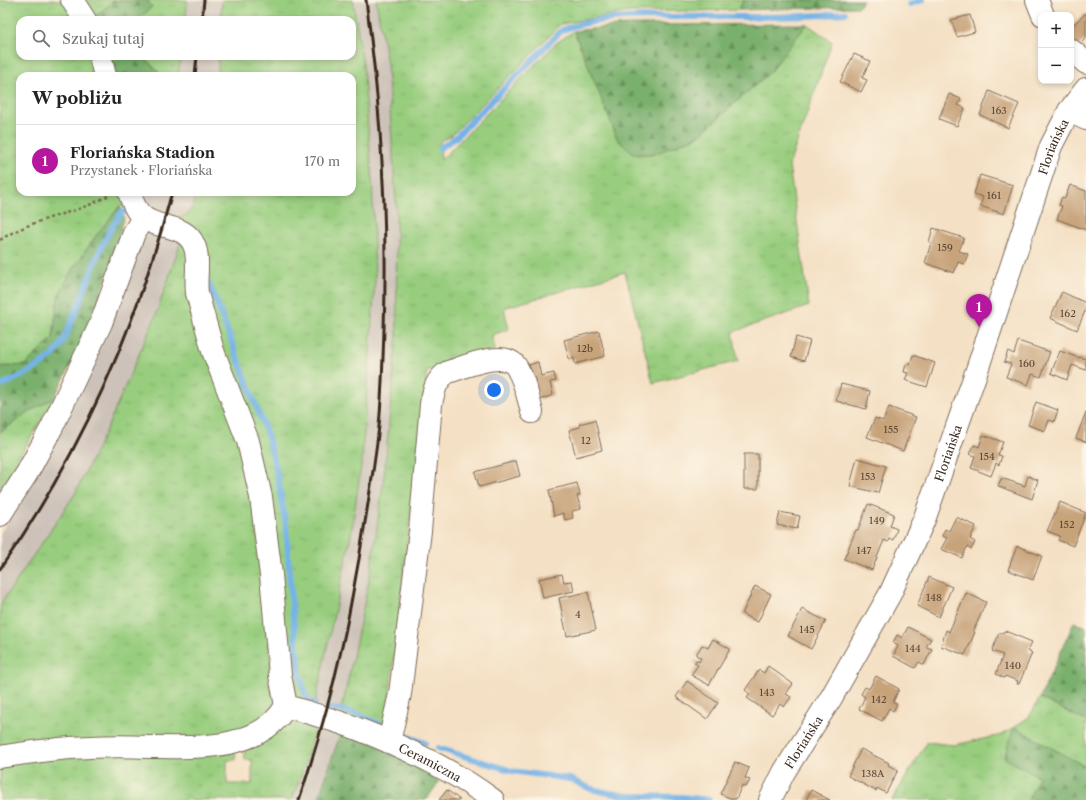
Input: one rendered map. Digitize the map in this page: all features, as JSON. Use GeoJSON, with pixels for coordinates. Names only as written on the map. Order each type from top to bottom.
{"type":"FeatureCollection","features":[{"type":"Feature","properties":{"kind":"street"},"geometry":{"type":"LineString","coordinates":[[72,0],[82,16]]}},
{"type":"Feature","properties":{"kind":"street"},"geometry":{"type":"LineString","coordinates":[[1037,0],[1042,12]]}},
{"type":"Feature","properties":{"kind":"street"},"geometry":{"type":"LineString","coordinates":[[1074,53],[1086,63]]}},
{"type":"Feature","properties":{"kind":"street"},"geometry":{"type":"LineString","coordinates":[[101,60],[104,72]]}},
{"type":"Feature","properties":{"kind":"street","name":"Floriańska"},"geometry":{"type":"LineString","coordinates":[[770,800],[784,772],[831,698],[890,594],[924,520],[978,367],[1051,146],[1078,115],[1086,89]]}},
{"type":"Feature","properties":{"kind":"street"},"geometry":{"type":"LineString","coordinates":[[0,757],[31,751],[90,747],[199,747],[226,744],[262,730],[277,718],[286,706],[280,676],[272,575],[261,497],[248,441],[213,351],[197,293],[195,246],[188,235],[142,217],[121,196]]}},
{"type":"Feature","properties":{"kind":"street"},"geometry":{"type":"LineString","coordinates":[[0,515],[27,473],[52,427],[101,323],[134,233],[142,219]]}},
{"type":"Feature","properties":{"kind":"street","name":"Ceramiczna"},"geometry":{"type":"LineString","coordinates":[[492,800],[426,760],[389,742],[400,694],[420,531],[431,404],[435,386],[442,376],[448,372],[495,358],[509,360],[517,367],[532,412]]}},
{"type":"Feature","properties":{"kind":"street"},"geometry":{"type":"LineString","coordinates":[[286,706],[358,729],[389,742]]}},
{"type":"Feature","properties":{"kind":"path"},"geometry":{"type":"LineString","coordinates":[[0,240],[12,232],[35,222],[82,208],[114,196]]}},
{"type":"Feature","properties":{"kind":"shaded area"},"geometry":{"type":"Polygon","coordinates":[[[187,0],[222,0],[221,16],[186,16],[187,0]]]}},
{"type":"Feature","properties":{"kind":"shaded area"},"geometry":{"type":"Polygon","coordinates":[[[353,0],[376,0],[387,64],[396,202],[397,335],[384,478],[370,575],[344,699],[339,712],[315,704],[351,535],[362,459],[375,280],[372,175],[363,65],[353,0]]]}},
{"type":"Feature","properties":{"kind":"shaded area"},"geometry":{"type":"Polygon","coordinates":[[[180,60],[219,60],[217,72],[179,72],[180,60]]]}},
{"type":"Feature","properties":{"kind":"shaded area"},"geometry":{"type":"Polygon","coordinates":[[[146,196],[195,196],[193,207],[187,215],[177,219],[151,210],[146,201],[146,196]]]}},
{"type":"Feature","properties":{"kind":"shaded area"},"geometry":{"type":"Polygon","coordinates":[[[145,230],[177,239],[180,244],[156,315],[107,428],[75,494],[0,605],[0,534],[45,458],[145,230]]]}},
{"type":"Feature","properties":{"kind":"shaded area"},"geometry":{"type":"Polygon","coordinates":[[[309,719],[340,734],[318,800],[272,800],[309,719]]]}},
{"type":"Feature","properties":{"kind":"green space"},"geometry":{"type":"Polygon","coordinates":[[[0,0],[65,0],[75,16],[16,16],[16,60],[96,60],[100,72],[16,72],[16,196],[126,196],[129,208],[120,206],[95,237],[71,273],[58,297],[53,338],[25,365],[0,367],[0,0]]]}},
{"type":"Feature","properties":{"kind":"green space"},"geometry":{"type":"Polygon","coordinates":[[[77,0],[115,0],[96,16],[88,16],[77,0]]]}},
{"type":"Feature","properties":{"kind":"green space"},"geometry":{"type":"Polygon","coordinates":[[[115,0],[147,0],[152,7],[142,16],[96,16],[115,0]]]}},
{"type":"Feature","properties":{"kind":"green space"},"geometry":{"type":"Polygon","coordinates":[[[147,0],[187,0],[186,16],[142,16],[152,7],[147,0]]]}},
{"type":"Feature","properties":{"kind":"green space"},"geometry":{"type":"Polygon","coordinates":[[[222,0],[353,0],[355,16],[221,16],[222,0]]]}},
{"type":"Feature","properties":{"kind":"green space"},"geometry":{"type":"Polygon","coordinates":[[[376,0],[744,0],[738,10],[628,12],[561,24],[451,136],[440,141],[441,160],[556,43],[574,31],[618,140],[634,154],[655,154],[698,136],[769,73],[807,24],[832,42],[789,165],[809,306],[733,332],[738,361],[653,383],[625,272],[504,308],[509,329],[492,335],[495,350],[427,371],[385,734],[339,712],[344,699],[370,575],[384,478],[397,335],[396,202],[387,64],[376,0]]]}},
{"type":"Feature","properties":{"kind":"green space"},"geometry":{"type":"Polygon","coordinates":[[[744,0],[863,0],[859,7],[738,10],[744,0]]]}},
{"type":"Feature","properties":{"kind":"green space"},"geometry":{"type":"Polygon","coordinates":[[[356,20],[363,65],[372,175],[375,280],[362,459],[351,535],[315,704],[293,700],[271,526],[177,219],[189,212],[195,196],[356,196],[356,72],[217,72],[219,60],[356,60],[356,20]]]}},
{"type":"Feature","properties":{"kind":"green space"},"geometry":{"type":"Polygon","coordinates":[[[807,24],[769,73],[698,136],[655,154],[634,154],[618,140],[574,31],[625,25],[807,24]]]}},
{"type":"Feature","properties":{"kind":"green space"},"geometry":{"type":"Polygon","coordinates":[[[106,60],[147,60],[158,72],[109,72],[106,60]]]}},
{"type":"Feature","properties":{"kind":"green space"},"geometry":{"type":"Polygon","coordinates":[[[147,60],[180,60],[179,72],[158,72],[147,60]]]}},
{"type":"Feature","properties":{"kind":"green space"},"geometry":{"type":"Polygon","coordinates":[[[120,206],[124,218],[107,277],[84,339],[54,398],[32,410],[0,432],[0,367],[25,365],[53,338],[58,297],[71,272],[95,237],[120,206]]]}},
{"type":"Feature","properties":{"kind":"green space"},"geometry":{"type":"Polygon","coordinates":[[[177,239],[185,240],[250,469],[276,710],[233,736],[0,751],[0,605],[75,494],[107,428],[156,315],[180,244],[177,239]]]}},
{"type":"Feature","properties":{"kind":"green space"},"geometry":{"type":"Polygon","coordinates":[[[54,398],[0,490],[0,432],[32,410],[54,398]]]}},
{"type":"Feature","properties":{"kind":"green space"},"geometry":{"type":"Polygon","coordinates":[[[1074,622],[1086,627],[1086,721],[1040,698],[1074,622]]]}},
{"type":"Feature","properties":{"kind":"green space"},"geometry":{"type":"Polygon","coordinates":[[[1040,698],[1086,721],[1086,767],[1014,727],[1029,717],[1040,698]]]}},
{"type":"Feature","properties":{"kind":"green space"},"geometry":{"type":"Polygon","coordinates":[[[285,717],[317,720],[305,764],[292,800],[0,800],[0,760],[235,745],[236,760],[227,760],[227,784],[252,784],[252,760],[245,760],[244,742],[285,717]]]}},
{"type":"Feature","properties":{"kind":"green space"},"geometry":{"type":"Polygon","coordinates":[[[1014,727],[1039,777],[1028,800],[892,800],[927,742],[954,745],[1002,735],[1014,727]]]}},
{"type":"Feature","properties":{"kind":"green space"},"geometry":{"type":"Polygon","coordinates":[[[1014,727],[1086,767],[1086,800],[1028,800],[1039,777],[1004,758],[1014,727]]]}},
{"type":"Feature","properties":{"kind":"green space"},"geometry":{"type":"Polygon","coordinates":[[[340,734],[370,739],[439,782],[426,800],[318,800],[340,734]]]}},
{"type":"Feature","properties":{"kind":"building"},"geometry":{"type":"Polygon","coordinates":[[[1086,13],[1086,38],[1077,47],[1074,44],[1074,24],[1086,13]]]}},
{"type":"Feature","properties":{"kind":"building"},"geometry":{"type":"Polygon","coordinates":[[[970,15],[975,32],[957,37],[951,20],[970,15]]]}},
{"type":"Feature","properties":{"kind":"building"},"geometry":{"type":"Polygon","coordinates":[[[854,54],[870,61],[862,78],[867,80],[861,92],[840,82],[854,54]]]}},
{"type":"Feature","properties":{"kind":"building"},"geometry":{"type":"Polygon","coordinates":[[[989,91],[1019,104],[1008,128],[980,115],[989,91]]]}},
{"type":"Feature","properties":{"kind":"building"},"geometry":{"type":"Polygon","coordinates":[[[949,94],[961,99],[958,105],[965,108],[957,126],[939,119],[949,94]]]}},
{"type":"Feature","properties":{"kind":"building"},"geometry":{"type":"Polygon","coordinates":[[[980,175],[1013,185],[1004,214],[980,206],[983,197],[974,194],[980,175]]]}},
{"type":"Feature","properties":{"kind":"building"},"geometry":{"type":"Polygon","coordinates":[[[1070,185],[1086,191],[1086,230],[1057,219],[1062,206],[1059,205],[1062,197],[1065,198],[1070,185]]]}},
{"type":"Feature","properties":{"kind":"building"},"geometry":{"type":"Polygon","coordinates":[[[933,228],[964,238],[959,251],[968,254],[964,264],[958,262],[954,273],[925,263],[931,243],[929,242],[933,228]]]}},
{"type":"Feature","properties":{"kind":"building"},"geometry":{"type":"Polygon","coordinates":[[[1062,292],[1086,303],[1086,309],[1077,330],[1050,318],[1062,292]]]}},
{"type":"Feature","properties":{"kind":"building"},"geometry":{"type":"Polygon","coordinates":[[[599,331],[605,356],[575,364],[574,358],[569,359],[564,340],[599,331]]]}},
{"type":"Feature","properties":{"kind":"building"},"geometry":{"type":"Polygon","coordinates":[[[796,337],[810,341],[804,361],[791,357],[796,337]]]}},
{"type":"Feature","properties":{"kind":"building"},"geometry":{"type":"Polygon","coordinates":[[[1018,341],[1050,352],[1041,377],[1032,374],[1028,385],[1006,377],[1011,364],[1004,362],[1008,351],[1014,354],[1018,341]]]}},
{"type":"Feature","properties":{"kind":"building"},"geometry":{"type":"Polygon","coordinates":[[[1060,351],[1086,359],[1086,370],[1072,365],[1067,380],[1051,373],[1060,351]]]}},
{"type":"Feature","properties":{"kind":"building"},"geometry":{"type":"Polygon","coordinates":[[[913,355],[935,363],[927,387],[905,380],[908,373],[904,372],[906,364],[910,365],[913,355]]]}},
{"type":"Feature","properties":{"kind":"building"},"geometry":{"type":"Polygon","coordinates":[[[538,362],[541,376],[554,373],[556,381],[550,382],[553,395],[539,400],[529,365],[538,362]]]}},
{"type":"Feature","properties":{"kind":"building"},"geometry":{"type":"Polygon","coordinates":[[[841,384],[870,391],[866,409],[836,401],[841,384]]]}},
{"type":"Feature","properties":{"kind":"building"},"geometry":{"type":"Polygon","coordinates":[[[1036,402],[1058,410],[1054,422],[1049,420],[1045,431],[1028,425],[1036,402]]]}},
{"type":"Feature","properties":{"kind":"building"},"geometry":{"type":"Polygon","coordinates":[[[889,407],[916,417],[903,451],[867,437],[875,418],[883,421],[889,407]]]}},
{"type":"Feature","properties":{"kind":"building"},"geometry":{"type":"Polygon","coordinates":[[[1086,412],[1086,442],[1076,438],[1086,412]]]}},
{"type":"Feature","properties":{"kind":"building"},"geometry":{"type":"Polygon","coordinates":[[[595,420],[602,450],[576,457],[569,430],[580,427],[579,424],[595,420]]]}},
{"type":"Feature","properties":{"kind":"building"},"geometry":{"type":"Polygon","coordinates":[[[983,435],[1003,442],[998,455],[1002,456],[999,465],[996,463],[991,476],[971,468],[975,456],[970,454],[974,445],[979,447],[983,435]]]}},
{"type":"Feature","properties":{"kind":"building"},"geometry":{"type":"Polygon","coordinates":[[[744,454],[758,454],[758,489],[744,489],[744,454]]]}},
{"type":"Feature","properties":{"kind":"building"},"geometry":{"type":"Polygon","coordinates":[[[857,458],[886,466],[878,493],[850,486],[857,458]]]}},
{"type":"Feature","properties":{"kind":"building"},"geometry":{"type":"Polygon","coordinates":[[[516,461],[520,476],[479,487],[475,472],[516,461]]]}},
{"type":"Feature","properties":{"kind":"building"},"geometry":{"type":"Polygon","coordinates":[[[1028,476],[1038,480],[1032,499],[998,486],[1001,479],[1004,479],[1025,486],[1028,476]]]}},
{"type":"Feature","properties":{"kind":"building"},"geometry":{"type":"Polygon","coordinates":[[[577,483],[580,495],[577,496],[581,509],[572,511],[573,518],[565,520],[563,513],[554,516],[549,490],[577,483]]]}},
{"type":"Feature","properties":{"kind":"building"},"geometry":{"type":"Polygon","coordinates":[[[1060,502],[1086,513],[1073,546],[1058,540],[1060,536],[1047,531],[1060,502]]]}},
{"type":"Feature","properties":{"kind":"building"},"geometry":{"type":"Polygon","coordinates":[[[868,504],[894,514],[890,526],[897,529],[893,540],[889,539],[888,542],[884,540],[872,570],[844,559],[856,530],[858,530],[868,504]]]}},
{"type":"Feature","properties":{"kind":"building"},"geometry":{"type":"Polygon","coordinates":[[[780,512],[800,516],[797,529],[777,525],[780,512]]]}},
{"type":"Feature","properties":{"kind":"building"},"geometry":{"type":"Polygon","coordinates":[[[956,517],[976,526],[970,539],[975,542],[971,550],[967,547],[962,558],[941,549],[947,538],[942,536],[945,529],[949,531],[956,517]]]}},
{"type":"Feature","properties":{"kind":"building"},"geometry":{"type":"Polygon","coordinates":[[[1017,546],[1042,556],[1033,580],[1008,570],[1017,546]]]}},
{"type":"Feature","properties":{"kind":"building"},"geometry":{"type":"Polygon","coordinates":[[[562,574],[564,582],[572,581],[574,591],[543,598],[539,579],[562,574]]]}},
{"type":"Feature","properties":{"kind":"building"},"geometry":{"type":"Polygon","coordinates":[[[929,577],[952,587],[939,617],[917,606],[929,577]]]}},
{"type":"Feature","properties":{"kind":"building"},"geometry":{"type":"Polygon","coordinates":[[[755,586],[771,594],[758,622],[742,614],[755,586]]]}},
{"type":"Feature","properties":{"kind":"building"},"geometry":{"type":"Polygon","coordinates":[[[588,592],[596,630],[567,636],[559,598],[588,592]]]}},
{"type":"Feature","properties":{"kind":"building"},"geometry":{"type":"Polygon","coordinates":[[[966,593],[986,602],[965,655],[941,646],[946,630],[949,632],[966,593]]]}},
{"type":"Feature","properties":{"kind":"building"},"geometry":{"type":"Polygon","coordinates":[[[802,609],[826,621],[811,649],[788,636],[802,609]]]}},
{"type":"Feature","properties":{"kind":"building"},"geometry":{"type":"Polygon","coordinates":[[[908,627],[931,639],[926,647],[932,649],[924,665],[919,662],[915,668],[893,656],[898,646],[893,643],[897,635],[902,638],[908,627]]]}},
{"type":"Feature","properties":{"kind":"building"},"geometry":{"type":"Polygon","coordinates":[[[1005,631],[1032,642],[1028,651],[1032,653],[1019,684],[1017,684],[1018,681],[1005,676],[1004,678],[996,674],[1003,655],[992,651],[999,633],[1005,631]]]}},
{"type":"Feature","properties":{"kind":"building"},"geometry":{"type":"Polygon","coordinates":[[[713,639],[730,649],[709,685],[691,675],[698,665],[694,663],[696,660],[699,662],[701,658],[696,655],[702,645],[708,648],[713,639]]]}},
{"type":"Feature","properties":{"kind":"building"},"geometry":{"type":"Polygon","coordinates":[[[768,666],[793,684],[786,694],[791,697],[784,707],[780,704],[772,715],[747,698],[750,694],[745,690],[759,670],[764,673],[768,666]]]}},
{"type":"Feature","properties":{"kind":"building"},"geometry":{"type":"Polygon","coordinates":[[[876,676],[899,689],[893,702],[897,704],[893,711],[889,708],[882,721],[859,709],[865,697],[861,694],[865,687],[869,689],[876,676]]]}},
{"type":"Feature","properties":{"kind":"building"},"geometry":{"type":"Polygon","coordinates":[[[687,681],[718,703],[707,719],[676,697],[687,681]]]}},
{"type":"Feature","properties":{"kind":"building"},"geometry":{"type":"Polygon","coordinates":[[[861,749],[889,763],[888,765],[898,770],[886,793],[877,788],[876,791],[848,776],[861,749]]]}},
{"type":"Feature","properties":{"kind":"building"},"geometry":{"type":"Polygon","coordinates":[[[735,762],[749,768],[745,778],[750,780],[746,787],[742,785],[736,799],[733,799],[720,794],[735,762]]]}},
{"type":"Feature","properties":{"kind":"building"},"geometry":{"type":"Polygon","coordinates":[[[447,790],[460,800],[439,800],[447,790]]]}},
{"type":"Feature","properties":{"kind":"building"},"geometry":{"type":"Polygon","coordinates":[[[811,790],[830,800],[806,800],[811,790]]]}},
{"type":"Feature","properties":{"kind":"waterway"},"geometry":{"type":"LineString","coordinates":[[910,4],[923,0]]}},
{"type":"Feature","properties":{"kind":"waterway"},"geometry":{"type":"LineString","coordinates":[[440,148],[455,138],[562,30],[591,22],[632,17],[782,17],[845,13]]}},
{"type":"Feature","properties":{"kind":"waterway"},"geometry":{"type":"LineString","coordinates":[[0,386],[36,368],[58,350],[68,330],[106,238],[122,212],[130,212]]}},
{"type":"Feature","properties":{"kind":"waterway"},"geometry":{"type":"LineString","coordinates":[[204,274],[215,298],[268,437],[277,474],[286,526],[292,609],[300,675],[305,694],[309,701],[315,704]]}},
{"type":"Feature","properties":{"kind":"waterway"},"geometry":{"type":"LineString","coordinates":[[328,708],[354,713],[387,727]]}},
{"type":"Feature","properties":{"kind":"waterway"},"geometry":{"type":"LineString","coordinates":[[400,734],[425,743]]}},
{"type":"Feature","properties":{"kind":"waterway"},"geometry":{"type":"LineString","coordinates":[[438,748],[512,771],[570,779],[591,789],[610,793],[628,796],[682,797],[709,800]]}},
{"type":"Feature","properties":{"kind":"railway"},"geometry":{"type":"LineString","coordinates":[[202,16],[204,0]]}},
{"type":"Feature","properties":{"kind":"railway"},"geometry":{"type":"LineString","coordinates":[[299,800],[316,746],[346,631],[370,493],[380,414],[385,287],[384,205],[376,82],[366,0]]}},
{"type":"Feature","properties":{"kind":"railway"},"geometry":{"type":"LineString","coordinates":[[195,72],[197,60]]}},
{"type":"Feature","properties":{"kind":"railway"},"geometry":{"type":"LineString","coordinates":[[0,569],[29,526],[56,481],[103,388],[142,291],[171,196]]}},
{"type":"Feature","properties":{"kind":"place","name":"Floriańska Stadion"},"geometry":{"type":"Point","coordinates":[979,327]}}]}
